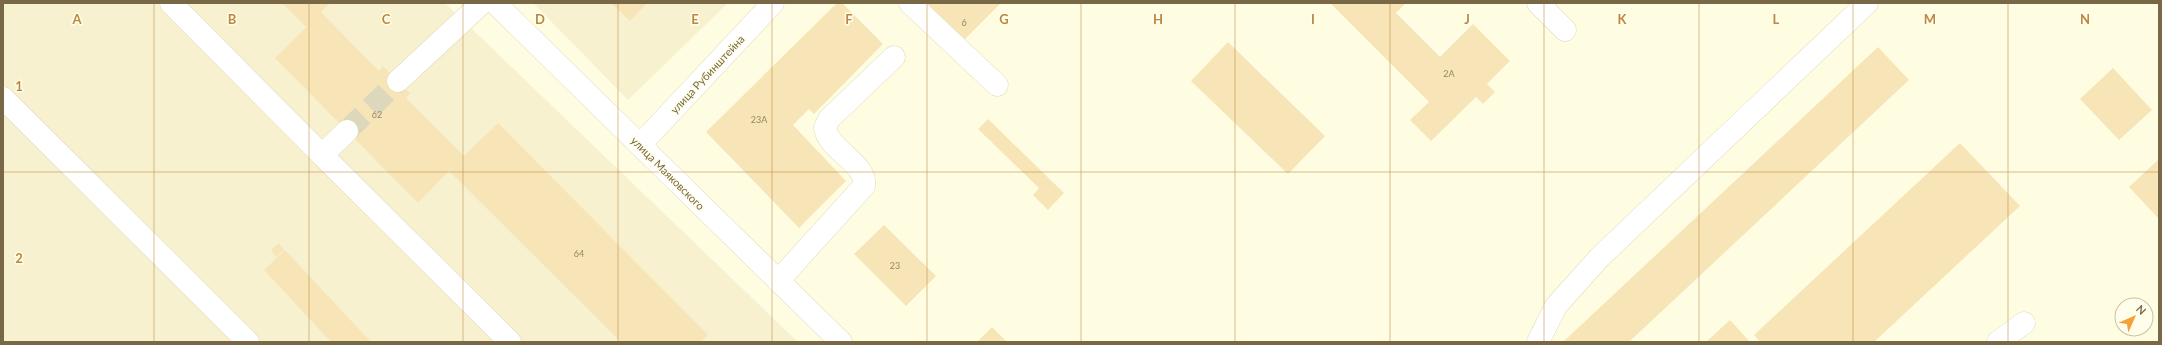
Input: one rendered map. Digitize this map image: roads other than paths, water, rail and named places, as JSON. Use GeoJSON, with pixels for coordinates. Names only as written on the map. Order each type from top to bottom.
{"type":"FeatureCollection","features":[{"type":"Feature","properties":{"kind":"street"},"geometry":{"type":"LineString","coordinates":[[171,3],[510,342]]}},
{"type":"Feature","properties":{"kind":"street"},"geometry":{"type":"LineString","coordinates":[[398,81],[482,3]]}},
{"type":"Feature","properties":{"kind":"street","name":"улица Маяковского"},"geometry":{"type":"LineString","coordinates":[[495,3],[841,342]]}},
{"type":"Feature","properties":{"kind":"street","name":"улица Рубинштейна"},"geometry":{"type":"LineString","coordinates":[[640,145],[773,3]]}},
{"type":"Feature","properties":{"kind":"street"},"geometry":{"type":"LineString","coordinates":[[910,3],[997,85]]}},
{"type":"Feature","properties":{"kind":"street"},"geometry":{"type":"LineString","coordinates":[[1538,3],[1565,30]]}},
{"type":"Feature","properties":{"kind":"street"},"geometry":{"type":"LineString","coordinates":[[1538,342],[1556,306],[1600,257],[1867,3]]}},
{"type":"Feature","properties":{"kind":"street"},"geometry":{"type":"LineString","coordinates":[[778,281],[864,186],[865,181],[860,172],[828,138],[825,128],[826,123],[894,57]]}},
{"type":"Feature","properties":{"kind":"street"},"geometry":{"type":"LineString","coordinates":[[3,98],[248,342]]}},
{"type":"Feature","properties":{"kind":"street"},"geometry":{"type":"LineString","coordinates":[[322,155],[347,131]]}},
{"type":"Feature","properties":{"kind":"street"},"geometry":{"type":"LineString","coordinates":[[1998,342],[2024,323]]}},
{"type":"Feature","properties":{"kind":"tunnel"},"geometry":{"type":"LineString","coordinates":[[347,131],[398,81]]}}]}
